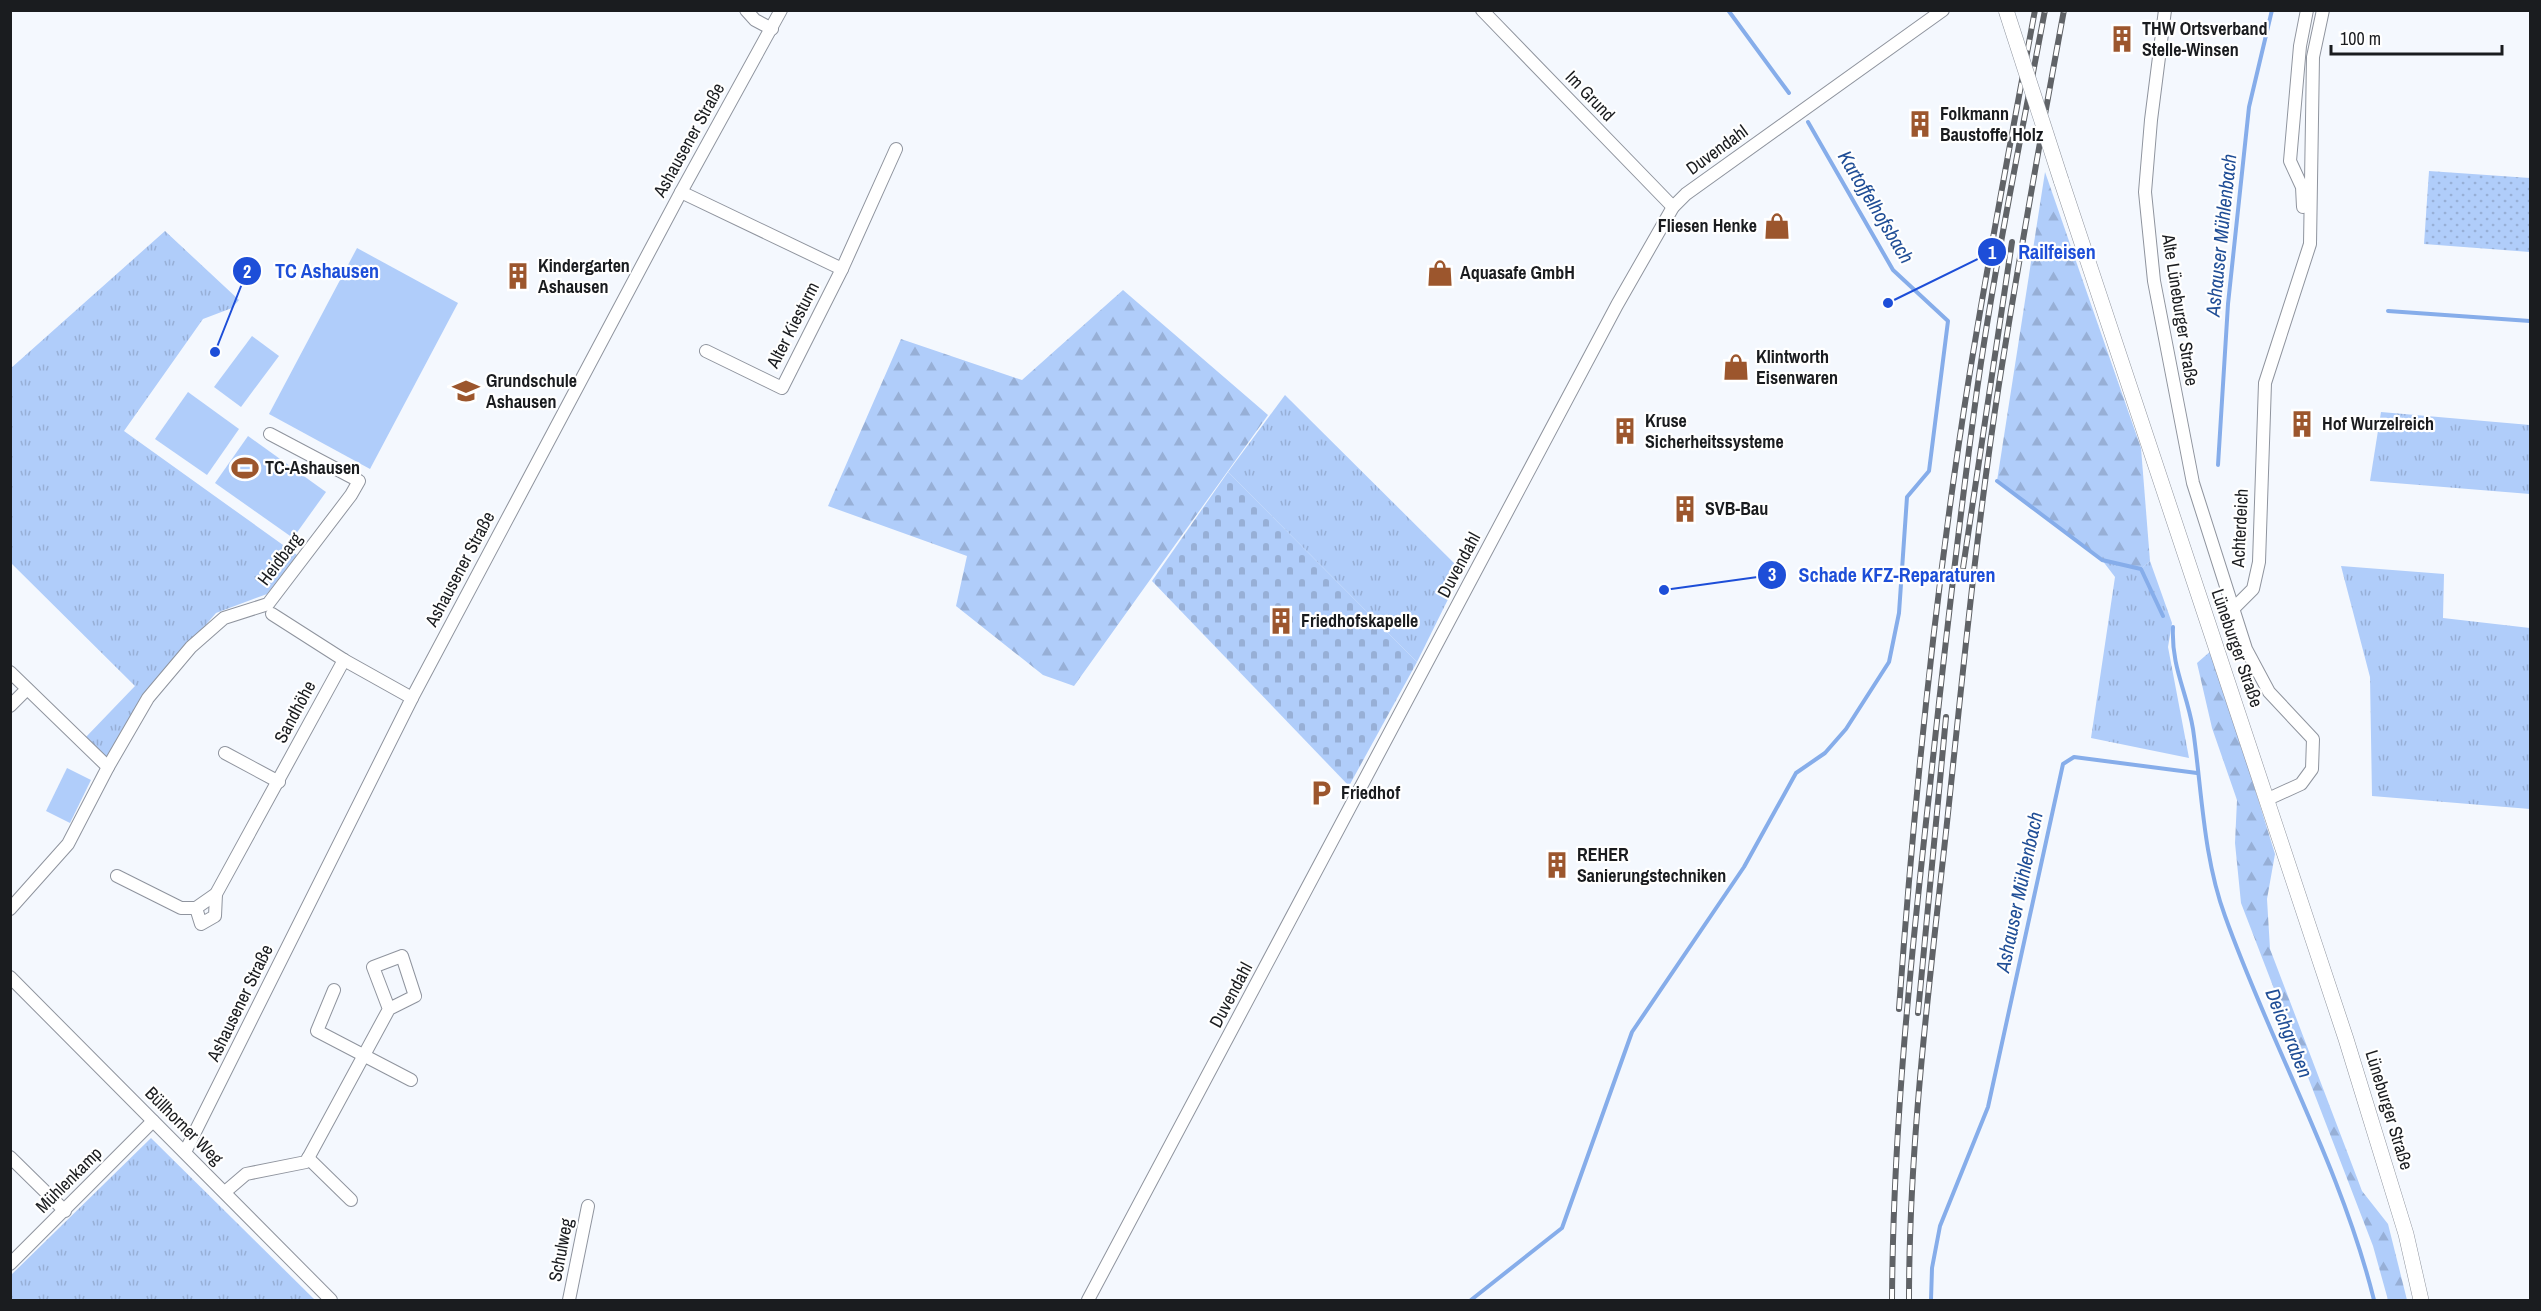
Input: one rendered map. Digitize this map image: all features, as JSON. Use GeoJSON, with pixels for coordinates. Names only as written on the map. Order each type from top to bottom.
{"type":"FeatureCollection","features":[{"type":"Feature","properties":{"kind":"main road","name":"Lüneburger Straße"},"geometry":{"type":"LineString","coordinates":[[2006,10],[2268,800],[2387,1169],[2406,1234],[2421,1300]]}},
{"type":"Feature","properties":{"kind":"street"},"geometry":{"type":"LineString","coordinates":[[746,10],[755,20],[772,29]]}},
{"type":"Feature","properties":{"kind":"street","name":"Ashausener Straße"},"geometry":{"type":"LineString","coordinates":[[185,1152],[411,698],[681,192],[781,10]]}},
{"type":"Feature","properties":{"kind":"street","name":"Im Grund"},"geometry":{"type":"LineString","coordinates":[[1482,10],[1673,207]]}},
{"type":"Feature","properties":{"kind":"street","name":"Duvendahl"},"geometry":{"type":"LineString","coordinates":[[1088,1300],[1617,305],[1673,207],[1686,194],[1943,10]]}},
{"type":"Feature","properties":{"kind":"street","name":"Alte Lüneburger Straße"},"geometry":{"type":"LineString","coordinates":[[2165,10],[2151,120],[2145,192],[2154,281],[2193,483],[2234,608]]}},
{"type":"Feature","properties":{"kind":"street"},"geometry":{"type":"LineString","coordinates":[[2307,10],[2300,46],[2290,161],[2302,187],[2303,220],[2310,244]]}},
{"type":"Feature","properties":{"kind":"street","name":"Achterdeich"},"geometry":{"type":"LineString","coordinates":[[2234,608],[2253,589],[2259,562],[2265,383],[2310,244],[2313,57],[2323,10]]}},
{"type":"Feature","properties":{"kind":"street","name":"Alter Kiesturm"},"geometry":{"type":"LineString","coordinates":[[706,351],[782,387],[842,269],[896,149]]}},
{"type":"Feature","properties":{"kind":"street","name":"Alter Kiesturm"},"geometry":{"type":"LineString","coordinates":[[681,192],[842,269]]}},
{"type":"Feature","properties":{"kind":"street","name":"Heidbarg"},"geometry":{"type":"LineString","coordinates":[[10,909],[68,844],[108,767],[148,698],[191,647],[224,618],[268,604],[344,504],[358,481],[270,434]]}},
{"type":"Feature","properties":{"kind":"street"},"geometry":{"type":"LineString","coordinates":[[2234,608],[2246,649],[2269,692],[2313,739],[2312,769],[2301,784],[2268,800]]}},
{"type":"Feature","properties":{"kind":"street"},"geometry":{"type":"LineString","coordinates":[[272,614],[344,660],[411,698]]}},
{"type":"Feature","properties":{"kind":"street","name":"Sandhöhe"},"geometry":{"type":"LineString","coordinates":[[117,876],[181,908],[196,908],[216,894],[344,660]]}},
{"type":"Feature","properties":{"kind":"street"},"geometry":{"type":"LineString","coordinates":[[10,672],[108,767]]}},
{"type":"Feature","properties":{"kind":"street"},"geometry":{"type":"LineString","coordinates":[[10,706],[27,689]]}},
{"type":"Feature","properties":{"kind":"street"},"geometry":{"type":"LineString","coordinates":[[225,753],[279,782]]}},
{"type":"Feature","properties":{"kind":"street","name":"Sandhöhe"},"geometry":{"type":"LineString","coordinates":[[196,908],[201,924],[215,916],[216,894]]}},
{"type":"Feature","properties":{"kind":"street","name":"Büllhorner Weg"},"geometry":{"type":"LineString","coordinates":[[10,977],[331,1300]]}},
{"type":"Feature","properties":{"kind":"street"},"geometry":{"type":"LineString","coordinates":[[334,990],[317,1031],[411,1080]]}},
{"type":"Feature","properties":{"kind":"street"},"geometry":{"type":"LineString","coordinates":[[225,1191],[246,1174],[306,1162],[389,1009]]}},
{"type":"Feature","properties":{"kind":"street","name":"Mühlenkamp"},"geometry":{"type":"LineString","coordinates":[[10,1264],[153,1121]]}},
{"type":"Feature","properties":{"kind":"street"},"geometry":{"type":"LineString","coordinates":[[10,1157],[65,1210]]}},
{"type":"Feature","properties":{"kind":"street"},"geometry":{"type":"LineString","coordinates":[[308,1158],[351,1200]]}},
{"type":"Feature","properties":{"kind":"street","name":"Schulweg"},"geometry":{"type":"LineString","coordinates":[[569,1300],[588,1206]]}},
{"type":"Feature","properties":{"kind":"green space"},"geometry":{"type":"Polygon","coordinates":[[[2429,171],[2530,178],[2530,252],[2424,244],[2429,171]]]}},
{"type":"Feature","properties":{"kind":"green space"},"geometry":{"type":"Polygon","coordinates":[[[2045,172],[2141,448],[2150,561],[2141,569],[2102,560],[1997,481],[2045,172]]]}},
{"type":"Feature","properties":{"kind":"green space"},"geometry":{"type":"Polygon","coordinates":[[[165,231],[239,300],[232,308],[203,319],[124,431],[297,555],[267,594],[216,613],[145,695],[109,756],[105,757],[85,738],[135,686],[11,563],[10,369],[165,231]]]}},
{"type":"Feature","properties":{"kind":"green space"},"geometry":{"type":"Polygon","coordinates":[[[357,248],[458,303],[370,469],[269,414],[357,248]]]}},
{"type":"Feature","properties":{"kind":"green space"},"geometry":{"type":"Polygon","coordinates":[[[1123,290],[1268,415],[1074,686],[1043,675],[956,606],[967,556],[828,506],[901,339],[1022,380],[1123,290]]]}},
{"type":"Feature","properties":{"kind":"green space"},"geometry":{"type":"Polygon","coordinates":[[[252,336],[279,356],[241,407],[214,387],[252,336]]]}},
{"type":"Feature","properties":{"kind":"green space"},"geometry":{"type":"Polygon","coordinates":[[[188,392],[239,429],[207,475],[155,439],[188,392]]]}},
{"type":"Feature","properties":{"kind":"green space"},"geometry":{"type":"Polygon","coordinates":[[[1285,395],[1462,571],[1417,662],[1228,472],[1285,395]]]}},
{"type":"Feature","properties":{"kind":"green space"},"geometry":{"type":"Polygon","coordinates":[[[2381,412],[2530,425],[2530,494],[2370,481],[2381,412]]]}},
{"type":"Feature","properties":{"kind":"green space"},"geometry":{"type":"Polygon","coordinates":[[[248,436],[326,492],[293,538],[215,483],[248,436]]]}},
{"type":"Feature","properties":{"kind":"green space"},"geometry":{"type":"Polygon","coordinates":[[[1228,472],[1417,662],[1349,786],[1152,581],[1228,472]]]}},
{"type":"Feature","properties":{"kind":"green space"},"geometry":{"type":"Polygon","coordinates":[[[2102,560],[2141,569],[2150,561],[2172,623],[2168,647],[2189,758],[2091,738],[2115,577],[2102,560]]]}},
{"type":"Feature","properties":{"kind":"green space"},"geometry":{"type":"Polygon","coordinates":[[[2341,566],[2444,574],[2443,618],[2530,628],[2530,809],[2372,796],[2370,677],[2341,566]]]}},
{"type":"Feature","properties":{"kind":"green space"},"geometry":{"type":"Polygon","coordinates":[[[2212,650],[2275,854],[2267,899],[2270,949],[2362,1191],[2388,1224],[2407,1300],[2388,1300],[2373,1246],[2241,903],[2235,843],[2237,800],[2212,728],[2197,663],[2212,650]]]}},
{"type":"Feature","properties":{"kind":"green space"},"geometry":{"type":"Polygon","coordinates":[[[67,768],[91,780],[70,823],[46,811],[67,768]]]}},
{"type":"Feature","properties":{"kind":"green space"},"geometry":{"type":"Polygon","coordinates":[[[151,1138],[315,1300],[11,1300],[11,1275],[151,1138]]]}},
{"type":"Feature","properties":{"kind":"waterway","name":"Kartoffelhofsbach"},"geometry":{"type":"LineString","coordinates":[[1728,10],[1789,93]]}},
{"type":"Feature","properties":{"kind":"waterway","name":"Ashauser Mühlenbach"},"geometry":{"type":"LineString","coordinates":[[2218,465],[2228,304],[2249,107],[2272,10]]}},
{"type":"Feature","properties":{"kind":"waterway"},"geometry":{"type":"LineString","coordinates":[[1471,1300],[1562,1228],[1632,1032],[1744,867],[1796,773],[1825,753],[1846,729],[1889,662],[1899,613],[1907,497],[1929,471],[1948,321],[1893,270],[1808,122]]}},
{"type":"Feature","properties":{"kind":"waterway"},"geometry":{"type":"LineString","coordinates":[[2388,311],[2530,321]]}},
{"type":"Feature","properties":{"kind":"waterway","name":"Kartoffelhofsbach"},"geometry":{"type":"LineString","coordinates":[[1997,481],[2102,560],[2141,569],[2163,616]]}},
{"type":"Feature","properties":{"kind":"waterway","name":"Deichgraben"},"geometry":{"type":"LineString","coordinates":[[2173,627],[2174,655],[2193,729],[2204,823],[2218,893],[2243,964],[2343,1202],[2374,1300]]}},
{"type":"Feature","properties":{"kind":"waterway","name":"Ashauser Mühlenbach"},"geometry":{"type":"LineString","coordinates":[[1931,1300],[1932,1268],[1940,1226],[1988,1107],[2063,764],[2074,757],[2197,773]]}},
{"type":"Feature","properties":{"kind":"railway"},"geometry":{"type":"LineString","coordinates":[[1899,1009],[1911,852],[1945,540],[1976,337],[2035,10]]}},
{"type":"Feature","properties":{"kind":"railway"},"geometry":{"type":"LineString","coordinates":[[1892,1300],[1896,1171],[1904,1043],[1952,588],[1984,342],[2045,10]]}},
{"type":"Feature","properties":{"kind":"railway"},"geometry":{"type":"LineString","coordinates":[[1909,1300],[1912,1183],[1921,1066],[1976,551],[1999,384],[2064,10]]}},
{"type":"Feature","properties":{"kind":"railway"},"geometry":{"type":"LineString","coordinates":[[1963,568],[2012,242]]}},
{"type":"Feature","properties":{"kind":"railway"},"geometry":{"type":"LineString","coordinates":[[1918,1013],[1946,717]]}},
{"type":"Feature","properties":{"kind":"place","name":"THW Ortsverband Stelle-Winsen"},"geometry":{"type":"Point","coordinates":[2122,39]}},
{"type":"Feature","properties":{"kind":"place","name":"Folkmann Baustoffe Holz"},"geometry":{"type":"Point","coordinates":[1920,124]}},
{"type":"Feature","properties":{"kind":"place","name":"Fliesen Henke"},"geometry":{"type":"Point","coordinates":[1777,226]}},
{"type":"Feature","properties":{"kind":"place","name":"Aquasafe GmbH"},"geometry":{"type":"Point","coordinates":[1440,273]}},
{"type":"Feature","properties":{"kind":"place","name":"Kindergarten Ashausen"},"geometry":{"type":"Point","coordinates":[518,276]}},
{"type":"Feature","properties":{"kind":"place","name":"Railfeisen"},"geometry":{"type":"Point","coordinates":[1888,303]}},
{"type":"Feature","properties":{"kind":"place","name":"TC Ashausen"},"geometry":{"type":"Point","coordinates":[215,352]}},
{"type":"Feature","properties":{"kind":"place","name":"Klintworth Eisenwaren"},"geometry":{"type":"Point","coordinates":[1736,367]}},
{"type":"Feature","properties":{"kind":"place","name":"Grundschule Ashausen"},"geometry":{"type":"Point","coordinates":[466,391]}},
{"type":"Feature","properties":{"kind":"place","name":"Hof Wurzelreich"},"geometry":{"type":"Point","coordinates":[2302,424]}},
{"type":"Feature","properties":{"kind":"place","name":"Kruse Sicherheitssysteme"},"geometry":{"type":"Point","coordinates":[1625,431]}},
{"type":"Feature","properties":{"kind":"place","name":"TC-Ashausen"},"geometry":{"type":"Point","coordinates":[245,468]}},
{"type":"Feature","properties":{"kind":"place","name":"SVB-Bau"},"geometry":{"type":"Point","coordinates":[1685,509]}},
{"type":"Feature","properties":{"kind":"place","name":"Schade KFZ-Reparaturen"},"geometry":{"type":"Point","coordinates":[1664,590]}},
{"type":"Feature","properties":{"kind":"place","name":"Friedhofskapelle"},"geometry":{"type":"Point","coordinates":[1281,621]}},
{"type":"Feature","properties":{"kind":"place","name":"Friedhof"},"geometry":{"type":"Point","coordinates":[1321,793]}},
{"type":"Feature","properties":{"kind":"place","name":"REHER Sanierungstechniken"},"geometry":{"type":"Point","coordinates":[1557,865]}}]}
